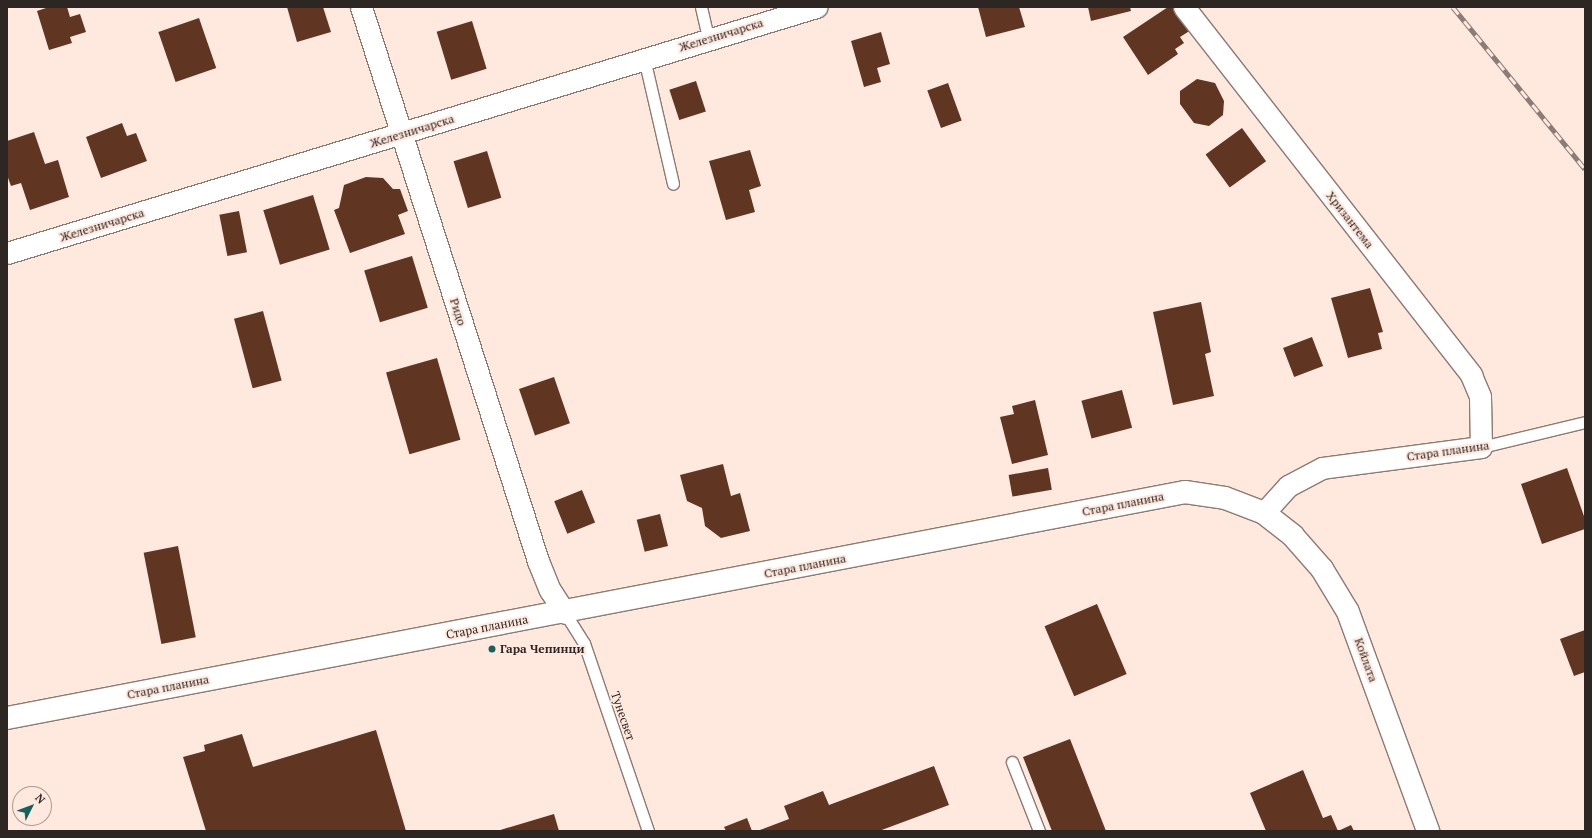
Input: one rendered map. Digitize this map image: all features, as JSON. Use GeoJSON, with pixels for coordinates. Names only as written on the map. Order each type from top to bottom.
{"type":"FeatureCollection","features":[{"type":"Feature","properties":{"kind":"street","name":"Ридо"},"geometry":{"type":"LineString","coordinates":[[361,7],[538,561],[550,590],[565,613]]}},
{"type":"Feature","properties":{"kind":"street","name":"Железничарска"},"geometry":{"type":"LineString","coordinates":[[7,253],[402,134],[708,38],[816,7]]}},
{"type":"Feature","properties":{"kind":"street","name":"Хризантема"},"geometry":{"type":"LineString","coordinates":[[1184,7],[1471,375],[1480,396],[1481,447]]}},
{"type":"Feature","properties":{"kind":"street","name":"Стара планина"},"geometry":{"type":"LineString","coordinates":[[7,718],[565,613],[1185,492],[1226,498],[1264,513],[1288,486],[1322,468],[1481,447]]}},
{"type":"Feature","properties":{"kind":"street","name":"Койлата"},"geometry":{"type":"LineString","coordinates":[[1264,513],[1293,536],[1322,569],[1348,612],[1428,831]]}},
{"type":"Feature","properties":{"kind":"lane"},"geometry":{"type":"LineString","coordinates":[[701,7],[708,38]]}},
{"type":"Feature","properties":{"kind":"lane"},"geometry":{"type":"LineString","coordinates":[[644,58],[673,184]]}},
{"type":"Feature","properties":{"kind":"lane","name":"Стара планина"},"geometry":{"type":"LineString","coordinates":[[1481,447],[1585,422]]}},
{"type":"Feature","properties":{"kind":"lane","name":"Тунесвет"},"geometry":{"type":"LineString","coordinates":[[565,613],[584,643],[648,831]]}},
{"type":"Feature","properties":{"kind":"lane"},"geometry":{"type":"LineString","coordinates":[[1012,762],[1039,831]]}},
{"type":"Feature","properties":{"kind":"building"},"geometry":{"type":"Polygon","coordinates":[[[49,7],[67,7],[70,17],[80,14],[86,32],[70,37],[72,43],[49,50],[37,11],[49,7]]]}},
{"type":"Feature","properties":{"kind":"building"},"geometry":{"type":"Polygon","coordinates":[[[287,7],[323,7],[331,32],[297,42],[287,7]]]}},
{"type":"Feature","properties":{"kind":"building"},"geometry":{"type":"Polygon","coordinates":[[[978,7],[1019,7],[1025,27],[986,37],[978,7]]]}},
{"type":"Feature","properties":{"kind":"building"},"geometry":{"type":"Polygon","coordinates":[[[1088,7],[1130,7],[1131,11],[1091,21],[1088,7]]]}},
{"type":"Feature","properties":{"kind":"building"},"geometry":{"type":"Polygon","coordinates":[[[1168,7],[1175,7],[1191,30],[1180,37],[1184,43],[1175,49],[1178,54],[1148,75],[1123,37],[1168,7]]]}},
{"type":"Feature","properties":{"kind":"building"},"geometry":{"type":"Polygon","coordinates":[[[199,18],[216,68],[176,82],[158,32],[199,18]]]}},
{"type":"Feature","properties":{"kind":"building"},"geometry":{"type":"Polygon","coordinates":[[[472,21],[487,69],[451,80],[437,32],[472,21]]]}},
{"type":"Feature","properties":{"kind":"building"},"geometry":{"type":"Polygon","coordinates":[[[881,32],[890,64],[877,68],[881,82],[864,87],[851,41],[881,32]]]}},
{"type":"Feature","properties":{"kind":"building"},"geometry":{"type":"Polygon","coordinates":[[[1197,79],[1215,83],[1224,101],[1223,115],[1209,126],[1194,123],[1180,104],[1180,91],[1197,79]]]}},
{"type":"Feature","properties":{"kind":"building"},"geometry":{"type":"Polygon","coordinates":[[[696,81],[706,111],[679,120],[669,90],[696,81]]]}},
{"type":"Feature","properties":{"kind":"building"},"geometry":{"type":"Polygon","coordinates":[[[948,83],[962,121],[941,128],[927,91],[948,83]]]}},
{"type":"Feature","properties":{"kind":"building"},"geometry":{"type":"Polygon","coordinates":[[[122,123],[127,136],[136,133],[147,161],[101,178],[86,137],[122,123]]]}},
{"type":"Feature","properties":{"kind":"building"},"geometry":{"type":"Polygon","coordinates":[[[1242,128],[1266,161],[1230,188],[1206,154],[1242,128]]]}},
{"type":"Feature","properties":{"kind":"building"},"geometry":{"type":"Polygon","coordinates":[[[34,132],[45,164],[58,160],[69,197],[30,210],[21,183],[11,186],[7,175],[7,141],[34,132]]]}},
{"type":"Feature","properties":{"kind":"building"},"geometry":{"type":"Polygon","coordinates":[[[750,150],[761,186],[749,190],[755,212],[726,220],[709,161],[750,150]]]}},
{"type":"Feature","properties":{"kind":"building"},"geometry":{"type":"Polygon","coordinates":[[[487,151],[501,198],[468,208],[454,161],[487,151]]]}},
{"type":"Feature","properties":{"kind":"building"},"geometry":{"type":"Polygon","coordinates":[[[366,177],[383,178],[393,189],[400,189],[408,211],[398,215],[405,234],[350,253],[334,210],[339,208],[344,185],[366,177]]]}},
{"type":"Feature","properties":{"kind":"building"},"geometry":{"type":"Polygon","coordinates":[[[313,195],[330,250],[280,265],[263,210],[313,195]]]}},
{"type":"Feature","properties":{"kind":"building"},"geometry":{"type":"Polygon","coordinates":[[[239,211],[247,252],[227,256],[219,215],[239,211]]]}},
{"type":"Feature","properties":{"kind":"building"},"geometry":{"type":"Polygon","coordinates":[[[412,256],[428,308],[380,322],[364,271],[412,256]]]}},
{"type":"Feature","properties":{"kind":"building"},"geometry":{"type":"Polygon","coordinates":[[[1370,288],[1383,332],[1378,333],[1382,349],[1348,358],[1331,298],[1370,288]]]}},
{"type":"Feature","properties":{"kind":"building"},"geometry":{"type":"Polygon","coordinates":[[[1201,302],[1211,352],[1205,354],[1214,396],[1173,405],[1153,312],[1201,302]]]}},
{"type":"Feature","properties":{"kind":"building"},"geometry":{"type":"Polygon","coordinates":[[[263,311],[282,381],[253,388],[234,319],[263,311]]]}},
{"type":"Feature","properties":{"kind":"building"},"geometry":{"type":"Polygon","coordinates":[[[1312,337],[1323,366],[1294,377],[1283,348],[1312,337]]]}},
{"type":"Feature","properties":{"kind":"building"},"geometry":{"type":"Polygon","coordinates":[[[437,358],[460,440],[409,454],[386,373],[437,358]]]}},
{"type":"Feature","properties":{"kind":"building"},"geometry":{"type":"Polygon","coordinates":[[[554,377],[570,423],[535,435],[519,389],[554,377]]]}},
{"type":"Feature","properties":{"kind":"building"},"geometry":{"type":"Polygon","coordinates":[[[1122,390],[1132,428],[1092,439],[1081,401],[1122,390]]]}},
{"type":"Feature","properties":{"kind":"building"},"geometry":{"type":"Polygon","coordinates":[[[1035,400],[1048,455],[1012,464],[1000,417],[1014,414],[1012,406],[1035,400]]]}},
{"type":"Feature","properties":{"kind":"building"},"geometry":{"type":"Polygon","coordinates":[[[723,464],[731,496],[740,493],[750,531],[721,538],[705,526],[702,508],[687,501],[680,475],[723,464]]]}},
{"type":"Feature","properties":{"kind":"building"},"geometry":{"type":"Polygon","coordinates":[[[1048,468],[1052,490],[1012,497],[1009,475],[1048,468]]]}},
{"type":"Feature","properties":{"kind":"building"},"geometry":{"type":"Polygon","coordinates":[[[1567,468],[1585,519],[1585,529],[1542,544],[1521,484],[1567,468]]]}},
{"type":"Feature","properties":{"kind":"building"},"geometry":{"type":"Polygon","coordinates":[[[582,490],[595,522],[567,534],[554,501],[582,490]]]}},
{"type":"Feature","properties":{"kind":"building"},"geometry":{"type":"Polygon","coordinates":[[[660,514],[668,546],[645,552],[637,520],[660,514]]]}},
{"type":"Feature","properties":{"kind":"building"},"geometry":{"type":"Polygon","coordinates":[[[178,546],[196,637],[161,644],[144,553],[178,546]]]}},
{"type":"Feature","properties":{"kind":"building"},"geometry":{"type":"Polygon","coordinates":[[[1097,604],[1127,674],[1074,696],[1045,626],[1097,604]]]}},
{"type":"Feature","properties":{"kind":"building"},"geometry":{"type":"Polygon","coordinates":[[[1585,630],[1585,672],[1574,676],[1560,639],[1585,630]]]}},
{"type":"Feature","properties":{"kind":"building"},"geometry":{"type":"Polygon","coordinates":[[[376,730],[406,831],[206,831],[183,757],[205,751],[204,745],[242,734],[253,767],[376,730]]]}},
{"type":"Feature","properties":{"kind":"building"},"geometry":{"type":"Polygon","coordinates":[[[1070,739],[1106,831],[1052,831],[1023,757],[1070,739]]]}},
{"type":"Feature","properties":{"kind":"building"},"geometry":{"type":"Polygon","coordinates":[[[934,766],[949,805],[879,831],[757,831],[789,819],[784,806],[823,791],[829,805],[934,766]]]}},
{"type":"Feature","properties":{"kind":"building"},"geometry":{"type":"Polygon","coordinates":[[[1303,770],[1323,818],[1331,815],[1338,831],[1266,831],[1250,793],[1303,770]]]}},
{"type":"Feature","properties":{"kind":"building"},"geometry":{"type":"Polygon","coordinates":[[[554,814],[559,831],[497,831],[554,814]]]}},
{"type":"Feature","properties":{"kind":"building"},"geometry":{"type":"Polygon","coordinates":[[[747,818],[752,831],[726,831],[724,827],[747,818]]]}},
{"type":"Feature","properties":{"kind":"building"},"geometry":{"type":"Polygon","coordinates":[[[1351,825],[1354,831],[1338,831],[1351,825]]]}},
{"type":"Feature","properties":{"kind":"railway"},"geometry":{"type":"LineString","coordinates":[[1453,7],[1585,169]]}},
{"type":"Feature","properties":{"kind":"place","name":"Гара Чепинци"},"geometry":{"type":"Point","coordinates":[492,649]}}]}
